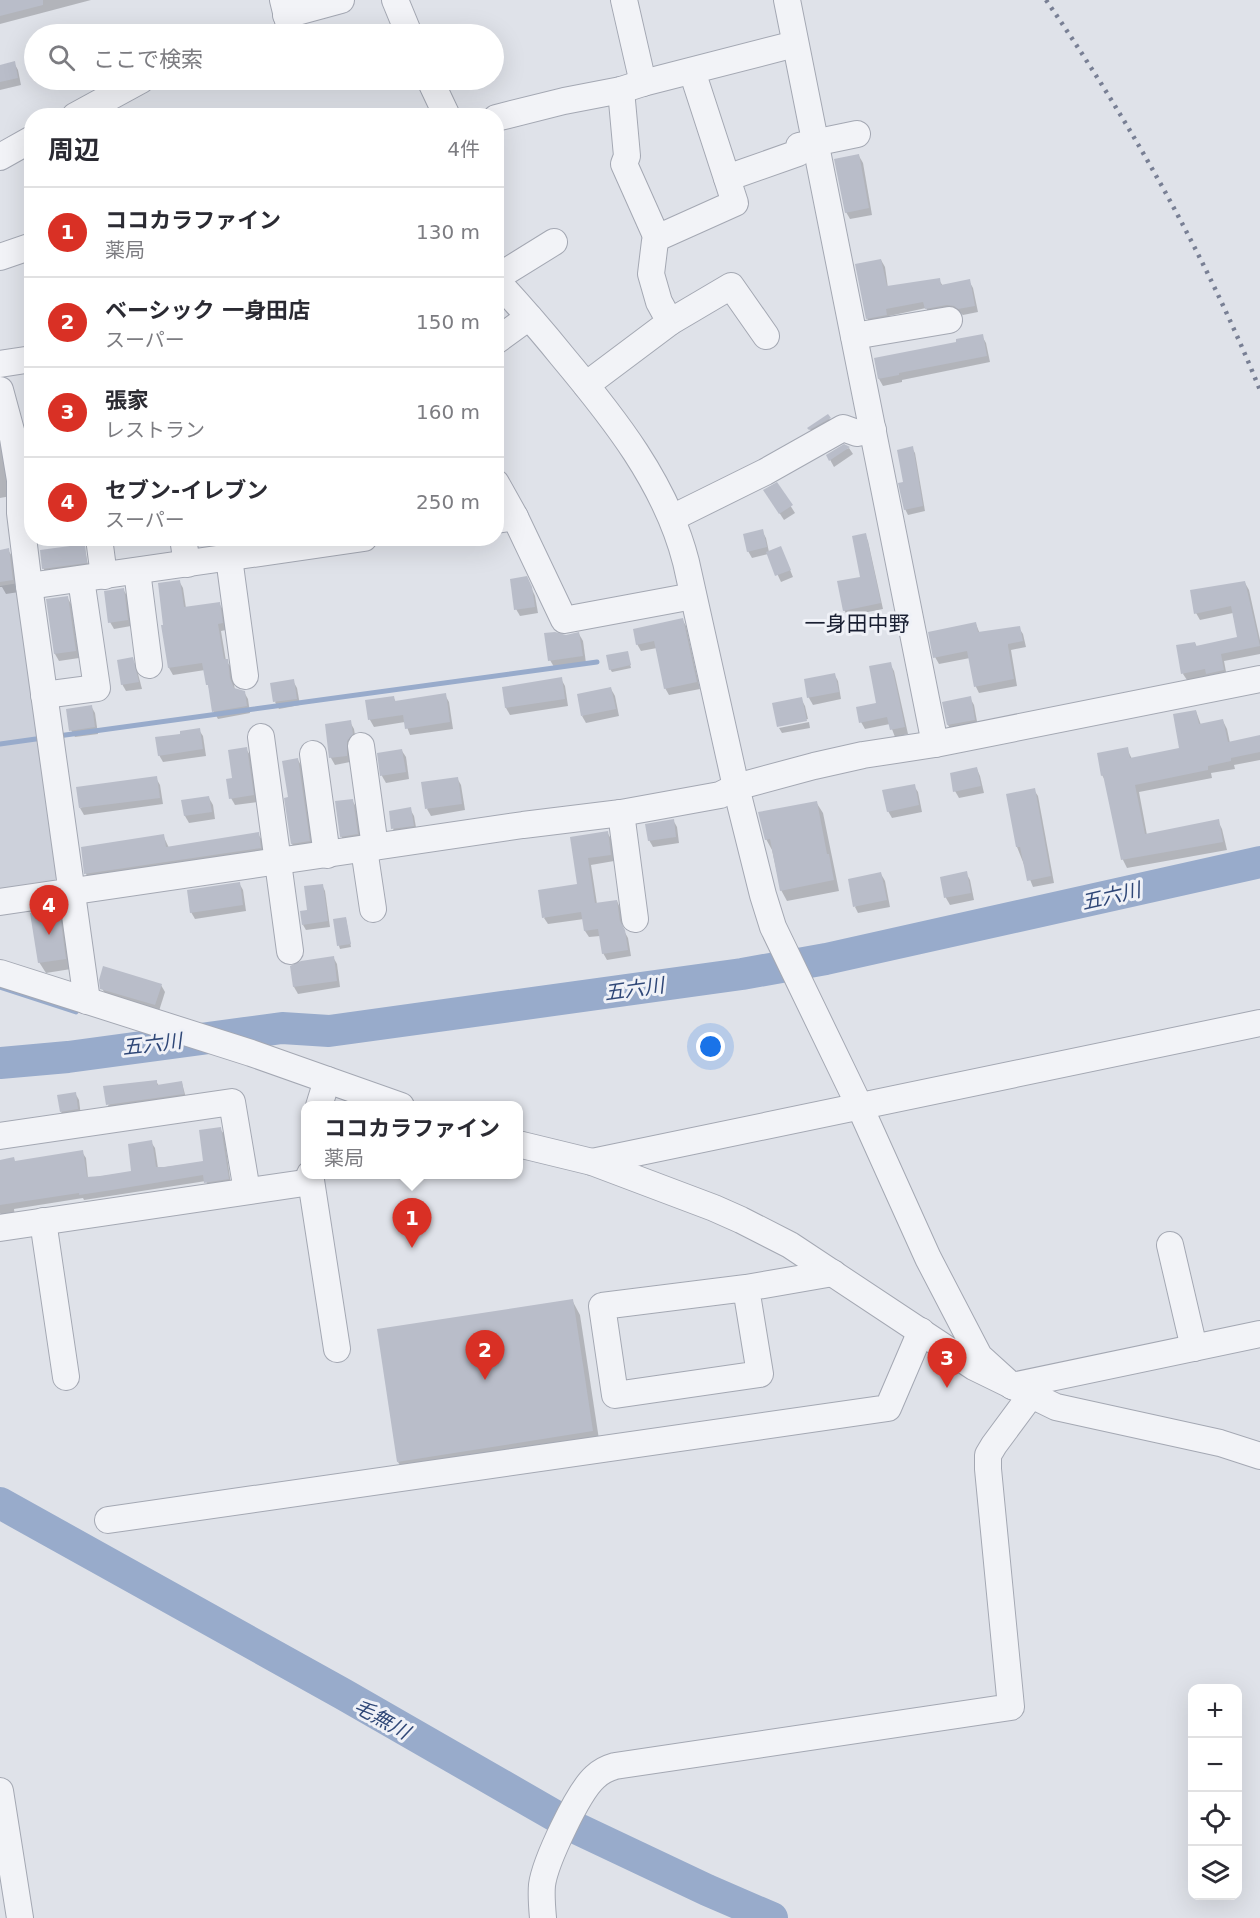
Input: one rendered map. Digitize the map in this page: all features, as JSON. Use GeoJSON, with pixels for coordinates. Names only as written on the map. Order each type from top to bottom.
{"type":"FeatureCollection","features":[{"type":"Feature","properties":{"kind":"street"},"geometry":{"type":"LineString","coordinates":[[285,16],[341,0]]}},
{"type":"Feature","properties":{"kind":"street"},"geometry":{"type":"LineString","coordinates":[[395,0],[405,24]]}},
{"type":"Feature","properties":{"kind":"street"},"geometry":{"type":"LineString","coordinates":[[624,0],[632,86],[627,156],[624,164],[657,238]]}},
{"type":"Feature","properties":{"kind":"street"},"geometry":{"type":"LineString","coordinates":[[787,0],[935,744]]}},
{"type":"Feature","properties":{"kind":"street"},"geometry":{"type":"LineString","coordinates":[[504,116],[795,44]]}},
{"type":"Feature","properties":{"kind":"street"},"geometry":{"type":"LineString","coordinates":[[670,322],[659,302],[651,274],[655,241],[657,238],[735,203],[692,71]]}},
{"type":"Feature","properties":{"kind":"street"},"geometry":{"type":"LineString","coordinates":[[90,108],[123,90]]}},
{"type":"Feature","properties":{"kind":"street"},"geometry":{"type":"LineString","coordinates":[[435,90],[443,108]]}},
{"type":"Feature","properties":{"kind":"street"},"geometry":{"type":"LineString","coordinates":[[727,178],[798,153],[799,146],[857,134]]}},
{"type":"Feature","properties":{"kind":"street"},"geometry":{"type":"LineString","coordinates":[[0,157],[24,144]]}},
{"type":"Feature","properties":{"kind":"street"},"geometry":{"type":"LineString","coordinates":[[504,274],[554,242]]}},
{"type":"Feature","properties":{"kind":"street"},"geometry":{"type":"LineString","coordinates":[[0,257],[24,249]]}},
{"type":"Feature","properties":{"kind":"street"},"geometry":{"type":"LineString","coordinates":[[586,385],[670,322],[731,286],[766,336]]}},
{"type":"Feature","properties":{"kind":"street"},"geometry":{"type":"LineString","coordinates":[[504,288],[586,385],[634,450],[672,518],[686,562],[736,787],[773,927],[860,1107],[976,1362]]}},
{"type":"Feature","properties":{"kind":"street"},"geometry":{"type":"LineString","coordinates":[[504,335],[529,317]]}},
{"type":"Feature","properties":{"kind":"street"},"geometry":{"type":"LineString","coordinates":[[854,336],[949,320]]}},
{"type":"Feature","properties":{"kind":"street"},"geometry":{"type":"LineString","coordinates":[[0,364],[24,360]]}},
{"type":"Feature","properties":{"kind":"street"},"geometry":{"type":"LineString","coordinates":[[0,390],[13,438],[20,480],[20,513],[24,545]]}},
{"type":"Feature","properties":{"kind":"street"},"geometry":{"type":"LineString","coordinates":[[672,518],[756,477],[843,428],[857,433],[873,430]]}},
{"type":"Feature","properties":{"kind":"street"},"geometry":{"type":"LineString","coordinates":[[506,519],[564,620],[693,596]]}},
{"type":"Feature","properties":{"kind":"street"},"geometry":{"type":"LineString","coordinates":[[24,546],[87,1001]]}},
{"type":"Feature","properties":{"kind":"street"},"geometry":{"type":"LineString","coordinates":[[44,695],[97,688],[92,578],[98,546]]}},
{"type":"Feature","properties":{"kind":"street"},"geometry":{"type":"LineString","coordinates":[[184,546],[187,564]]}},
{"type":"Feature","properties":{"kind":"street"},"geometry":{"type":"LineString","coordinates":[[29,586],[187,564],[232,552],[289,546]]}},
{"type":"Feature","properties":{"kind":"street"},"geometry":{"type":"LineString","coordinates":[[232,552],[245,676]]}},
{"type":"Feature","properties":{"kind":"street"},"geometry":{"type":"LineString","coordinates":[[137,571],[149,665]]}},
{"type":"Feature","properties":{"kind":"street"},"geometry":{"type":"LineString","coordinates":[[0,902],[621,813],[720,795],[736,787],[863,755],[935,744],[1260,679]]}},
{"type":"Feature","properties":{"kind":"street"},"geometry":{"type":"LineString","coordinates":[[261,737],[290,951]]}},
{"type":"Feature","properties":{"kind":"street"},"geometry":{"type":"LineString","coordinates":[[362,746],[373,909]]}},
{"type":"Feature","properties":{"kind":"street"},"geometry":{"type":"LineString","coordinates":[[313,754],[327,855]]}},
{"type":"Feature","properties":{"kind":"street"},"geometry":{"type":"LineString","coordinates":[[621,813],[635,919]]}},
{"type":"Feature","properties":{"kind":"street"},"geometry":{"type":"LineString","coordinates":[[0,973],[251,1053],[387,1101]]}},
{"type":"Feature","properties":{"kind":"street"},"geometry":{"type":"LineString","coordinates":[[592,1162],[1260,1023]]}},
{"type":"Feature","properties":{"kind":"street"},"geometry":{"type":"LineString","coordinates":[[321,1101],[327,1080]]}},
{"type":"Feature","properties":{"kind":"street"},"geometry":{"type":"LineString","coordinates":[[0,1136],[232,1102],[247,1191]]}},
{"type":"Feature","properties":{"kind":"street"},"geometry":{"type":"LineString","coordinates":[[523,1145],[592,1162],[741,1220],[790,1245],[921,1331],[1021,1391],[1056,1407],[1220,1443],[1260,1456]]}},
{"type":"Feature","properties":{"kind":"street"},"geometry":{"type":"LineString","coordinates":[[0,1228],[247,1191],[306,1179]]}},
{"type":"Feature","properties":{"kind":"street"},"geometry":{"type":"LineString","coordinates":[[311,1179],[337,1349]]}},
{"type":"Feature","properties":{"kind":"street"},"geometry":{"type":"LineString","coordinates":[[43,1221],[66,1377]]}},
{"type":"Feature","properties":{"kind":"street"},"geometry":{"type":"LineString","coordinates":[[1170,1245],[1194,1348]]}},
{"type":"Feature","properties":{"kind":"street"},"geometry":{"type":"LineString","coordinates":[[746,1288],[760,1374],[615,1395],[602,1306],[746,1288],[833,1273]]}},
{"type":"Feature","properties":{"kind":"street"},"geometry":{"type":"LineString","coordinates":[[108,1520],[888,1408],[921,1331]]}},
{"type":"Feature","properties":{"kind":"street"},"geometry":{"type":"LineString","coordinates":[[543,1918],[543,1884],[547,1864],[582,1793],[596,1775],[604,1770],[615,1766],[1011,1707],[988,1455],[1021,1391],[1260,1334]]}},
{"type":"Feature","properties":{"kind":"street"},"geometry":{"type":"LineString","coordinates":[[0,1791],[20,1918]]}},
{"type":"Feature","properties":{"kind":"shaded area"},"geometry":{"type":"Polygon","coordinates":[[[19,583],[59,878],[55,879],[55,882],[0,890],[0,586],[19,583]]]}},
{"type":"Feature","properties":{"kind":"building"},"geometry":{"type":"Polygon","coordinates":[[[0,0],[43,0],[43,5],[0,16],[0,0]]]}},
{"type":"Feature","properties":{"kind":"building"},"geometry":{"type":"Polygon","coordinates":[[[15,61],[18,78],[0,82],[0,65],[15,61]]]}},
{"type":"Feature","properties":{"kind":"building"},"geometry":{"type":"Polygon","coordinates":[[[859,154],[869,208],[845,213],[834,159],[859,154]]]}},
{"type":"Feature","properties":{"kind":"building"},"geometry":{"type":"Polygon","coordinates":[[[881,259],[887,286],[940,278],[941,285],[970,279],[975,306],[958,309],[947,305],[925,309],[923,302],[886,309],[887,315],[866,319],[855,264],[881,259]]]}},
{"type":"Feature","properties":{"kind":"building"},"geometry":{"type":"Polygon","coordinates":[[[983,334],[987,356],[878,379],[874,358],[956,342],[956,339],[983,334]]]}},
{"type":"Feature","properties":{"kind":"building"},"geometry":{"type":"Polygon","coordinates":[[[828,414],[831,418],[809,430],[807,428],[828,414]]]}},
{"type":"Feature","properties":{"kind":"building"},"geometry":{"type":"Polygon","coordinates":[[[844,444],[850,447],[829,461],[826,455],[844,444]]]}},
{"type":"Feature","properties":{"kind":"building"},"geometry":{"type":"Polygon","coordinates":[[[913,446],[923,506],[904,510],[898,483],[903,482],[897,450],[913,446]]]}},
{"type":"Feature","properties":{"kind":"building"},"geometry":{"type":"Polygon","coordinates":[[[777,482],[793,505],[779,514],[763,490],[777,482]]]}},
{"type":"Feature","properties":{"kind":"building"},"geometry":{"type":"Polygon","coordinates":[[[763,529],[767,547],[747,552],[743,534],[763,529]]]}},
{"type":"Feature","properties":{"kind":"building"},"geometry":{"type":"Polygon","coordinates":[[[866,533],[881,603],[843,611],[837,581],[860,577],[852,536],[866,533]]]}},
{"type":"Feature","properties":{"kind":"building"},"geometry":{"type":"Polygon","coordinates":[[[85,546],[87,563],[42,569],[40,550],[85,546]]]}},
{"type":"Feature","properties":{"kind":"building"},"geometry":{"type":"Polygon","coordinates":[[[781,546],[791,570],[775,576],[766,552],[781,546]]]}},
{"type":"Feature","properties":{"kind":"building"},"geometry":{"type":"Polygon","coordinates":[[[9,548],[13,580],[0,582],[0,550],[9,548]]]}},
{"type":"Feature","properties":{"kind":"building"},"geometry":{"type":"Polygon","coordinates":[[[527,576],[532,587],[535,607],[514,610],[510,579],[527,576]]]}},
{"type":"Feature","properties":{"kind":"building"},"geometry":{"type":"Polygon","coordinates":[[[180,580],[184,607],[220,602],[223,623],[218,624],[224,659],[228,659],[230,678],[234,688],[245,691],[247,706],[212,712],[202,663],[168,668],[161,625],[163,625],[158,583],[180,580]]]}},
{"type":"Feature","properties":{"kind":"building"},"geometry":{"type":"Polygon","coordinates":[[[1245,581],[1260,646],[1221,654],[1224,670],[1206,674],[1205,669],[1181,674],[1176,645],[1195,642],[1196,646],[1237,637],[1231,606],[1194,614],[1190,590],[1245,581]]]}},
{"type":"Feature","properties":{"kind":"building"},"geometry":{"type":"Polygon","coordinates":[[[124,588],[128,620],[108,623],[104,591],[124,588]]]}},
{"type":"Feature","properties":{"kind":"building"},"geometry":{"type":"Polygon","coordinates":[[[68,596],[76,651],[54,654],[46,599],[68,596]]]}},
{"type":"Feature","properties":{"kind":"building"},"geometry":{"type":"Polygon","coordinates":[[[683,618],[697,682],[664,689],[654,641],[636,645],[633,629],[683,618]]]}},
{"type":"Feature","properties":{"kind":"building"},"geometry":{"type":"Polygon","coordinates":[[[976,622],[978,632],[1020,626],[1023,641],[1008,644],[1014,679],[974,687],[967,651],[933,658],[928,632],[976,622]]]}},
{"type":"Feature","properties":{"kind":"building"},"geometry":{"type":"Polygon","coordinates":[[[555,632],[566,635],[579,632],[583,656],[548,661],[544,633],[555,632]]]}},
{"type":"Feature","properties":{"kind":"building"},"geometry":{"type":"Polygon","coordinates":[[[628,651],[631,665],[609,670],[606,655],[628,651]]]}},
{"type":"Feature","properties":{"kind":"building"},"geometry":{"type":"Polygon","coordinates":[[[133,657],[139,682],[121,685],[117,660],[133,657]]]}},
{"type":"Feature","properties":{"kind":"building"},"geometry":{"type":"Polygon","coordinates":[[[891,662],[905,727],[890,730],[887,717],[859,723],[856,707],[876,703],[869,666],[891,662]]]}},
{"type":"Feature","properties":{"kind":"building"},"geometry":{"type":"Polygon","coordinates":[[[835,673],[839,692],[807,698],[804,679],[835,673]]]}},
{"type":"Feature","properties":{"kind":"building"},"geometry":{"type":"Polygon","coordinates":[[[562,677],[565,699],[505,708],[502,687],[562,677]]]}},
{"type":"Feature","properties":{"kind":"building"},"geometry":{"type":"Polygon","coordinates":[[[294,679],[297,699],[273,702],[270,683],[294,679]]]}},
{"type":"Feature","properties":{"kind":"building"},"geometry":{"type":"Polygon","coordinates":[[[611,687],[616,709],[581,716],[577,694],[611,687]]]}},
{"type":"Feature","properties":{"kind":"building"},"geometry":{"type":"Polygon","coordinates":[[[446,693],[450,722],[405,729],[403,715],[368,720],[365,700],[394,696],[395,701],[446,693]]]}},
{"type":"Feature","properties":{"kind":"building"},"geometry":{"type":"Polygon","coordinates":[[[971,696],[975,720],[947,725],[942,702],[971,696]]]}},
{"type":"Feature","properties":{"kind":"building"},"geometry":{"type":"Polygon","coordinates":[[[802,697],[807,721],[777,727],[772,703],[802,697]]]}},
{"type":"Feature","properties":{"kind":"building"},"geometry":{"type":"Polygon","coordinates":[[[92,705],[95,727],[69,731],[66,709],[92,705]]]}},
{"type":"Feature","properties":{"kind":"building"},"geometry":{"type":"Polygon","coordinates":[[[1196,710],[1199,724],[1223,719],[1228,742],[1260,735],[1260,752],[1231,758],[1231,761],[1208,766],[1208,770],[1135,785],[1145,834],[1219,819],[1223,842],[1121,860],[1097,753],[1128,747],[1130,758],[1179,748],[1173,714],[1196,710]]]}},
{"type":"Feature","properties":{"kind":"building"},"geometry":{"type":"Polygon","coordinates":[[[351,720],[353,734],[347,741],[347,756],[329,758],[325,724],[351,720]]]}},
{"type":"Feature","properties":{"kind":"building"},"geometry":{"type":"Polygon","coordinates":[[[200,728],[203,749],[158,756],[155,737],[180,734],[180,731],[200,728]]]}},
{"type":"Feature","properties":{"kind":"building"},"geometry":{"type":"Polygon","coordinates":[[[247,747],[254,795],[229,799],[226,779],[232,778],[228,750],[247,747]]]}},
{"type":"Feature","properties":{"kind":"building"},"geometry":{"type":"Polygon","coordinates":[[[402,749],[406,772],[380,776],[377,753],[402,749]]]}},
{"type":"Feature","properties":{"kind":"building"},"geometry":{"type":"Polygon","coordinates":[[[298,758],[310,841],[291,844],[284,798],[288,797],[282,761],[298,758]]]}},
{"type":"Feature","properties":{"kind":"building"},"geometry":{"type":"Polygon","coordinates":[[[977,767],[981,786],[953,792],[950,773],[977,767]]]}},
{"type":"Feature","properties":{"kind":"building"},"geometry":{"type":"Polygon","coordinates":[[[157,776],[160,798],[79,808],[76,787],[157,776]]]}},
{"type":"Feature","properties":{"kind":"building"},"geometry":{"type":"Polygon","coordinates":[[[458,777],[462,804],[425,809],[421,782],[458,777]]]}},
{"type":"Feature","properties":{"kind":"building"},"geometry":{"type":"Polygon","coordinates":[[[915,784],[919,805],[887,812],[882,790],[915,784]]]}},
{"type":"Feature","properties":{"kind":"building"},"geometry":{"type":"Polygon","coordinates":[[[1035,788],[1051,876],[1027,881],[1020,847],[1016,847],[1006,794],[1035,788]]]}},
{"type":"Feature","properties":{"kind":"building"},"geometry":{"type":"Polygon","coordinates":[[[209,796],[212,812],[184,816],[181,800],[209,796]]]}},
{"type":"Feature","properties":{"kind":"building"},"geometry":{"type":"Polygon","coordinates":[[[353,799],[358,834],[340,837],[335,801],[353,799]]]}},
{"type":"Feature","properties":{"kind":"building"},"geometry":{"type":"Polygon","coordinates":[[[817,801],[834,880],[780,891],[770,839],[765,840],[758,812],[817,801]]]}},
{"type":"Feature","properties":{"kind":"building"},"geometry":{"type":"Polygon","coordinates":[[[411,807],[414,826],[391,829],[389,811],[411,807]]]}},
{"type":"Feature","properties":{"kind":"building"},"geometry":{"type":"Polygon","coordinates":[[[674,819],[676,837],[648,841],[645,824],[674,819]]]}},
{"type":"Feature","properties":{"kind":"building"},"geometry":{"type":"Polygon","coordinates":[[[608,831],[611,855],[588,858],[595,903],[617,900],[628,950],[602,954],[598,929],[584,931],[581,912],[542,918],[538,890],[577,884],[570,837],[608,831]]]}},
{"type":"Feature","properties":{"kind":"building"},"geometry":{"type":"Polygon","coordinates":[[[259,832],[261,848],[84,874],[81,847],[164,834],[166,847],[259,832]]]}},
{"type":"Feature","properties":{"kind":"building"},"geometry":{"type":"Polygon","coordinates":[[[967,871],[971,893],[944,898],[940,877],[967,871]]]}},
{"type":"Feature","properties":{"kind":"building"},"geometry":{"type":"Polygon","coordinates":[[[881,872],[887,900],[853,907],[848,879],[881,872]]]}},
{"type":"Feature","properties":{"kind":"building"},"geometry":{"type":"Polygon","coordinates":[[[240,882],[243,905],[190,913],[187,890],[240,882]]]}},
{"type":"Feature","properties":{"kind":"building"},"geometry":{"type":"Polygon","coordinates":[[[323,884],[328,921],[302,925],[300,911],[307,910],[304,886],[323,884]]]}},
{"type":"Feature","properties":{"kind":"building"},"geometry":{"type":"Polygon","coordinates":[[[59,908],[66,959],[38,963],[30,913],[59,908]]]}},
{"type":"Feature","properties":{"kind":"building"},"geometry":{"type":"Polygon","coordinates":[[[346,917],[351,944],[337,946],[333,919],[346,917]]]}},
{"type":"Feature","properties":{"kind":"building"},"geometry":{"type":"Polygon","coordinates":[[[334,956],[337,981],[293,987],[290,966],[301,961],[334,956]]]}},
{"type":"Feature","properties":{"kind":"building"},"geometry":{"type":"Polygon","coordinates":[[[103,966],[162,984],[155,1005],[100,989],[99,980],[103,966]]]}},
{"type":"Feature","properties":{"kind":"building"},"geometry":{"type":"Polygon","coordinates":[[[157,1080],[157,1085],[182,1081],[184,1094],[106,1105],[103,1086],[157,1080]]]}},
{"type":"Feature","properties":{"kind":"building"},"geometry":{"type":"Polygon","coordinates":[[[76,1092],[78,1109],[60,1112],[57,1095],[76,1092]]]}},
{"type":"Feature","properties":{"kind":"building"},"geometry":{"type":"Polygon","coordinates":[[[221,1127],[229,1179],[204,1183],[203,1175],[0,1205],[0,1160],[14,1157],[15,1161],[83,1150],[87,1177],[100,1176],[131,1171],[128,1144],[152,1140],[156,1167],[164,1167],[203,1161],[199,1130],[221,1127]]]}},
{"type":"Feature","properties":{"kind":"building"},"geometry":{"type":"Polygon","coordinates":[[[573,1299],[593,1431],[397,1462],[377,1329],[573,1299]]]}},
{"type":"Feature","properties":{"kind":"waterway"},"geometry":{"type":"LineString","coordinates":[[58,736],[597,662]]}},
{"type":"Feature","properties":{"kind":"waterway"},"geometry":{"type":"LineString","coordinates":[[0,744],[43,738]]}},
{"type":"Feature","properties":{"kind":"waterway","name":"五六川"},"geometry":{"type":"LineString","coordinates":[[0,1063],[68,1057],[282,1028],[329,1031],[742,974],[826,959],[1260,862]]}},
{"type":"Feature","properties":{"kind":"waterway"},"geometry":{"type":"LineString","coordinates":[[0,987],[76,1012]]}},
{"type":"Feature","properties":{"kind":"waterway","name":"毛無川"},"geometry":{"type":"LineString","coordinates":[[0,1503],[343,1694],[578,1829],[772,1918]]}},
{"type":"Feature","properties":{"kind":"railway"},"geometry":{"type":"LineString","coordinates":[[1046,0],[1107,93],[1164,189],[1215,288],[1260,390]]}},
{"type":"Feature","properties":{"kind":"place","name":"セブン-イレブン"},"geometry":{"type":"Point","coordinates":[49,935]}},
{"type":"Feature","properties":{"kind":"place","name":"ココカラファイン"},"geometry":{"type":"Point","coordinates":[412,1248]}},
{"type":"Feature","properties":{"kind":"place","name":"ベーシック 一身田店"},"geometry":{"type":"Point","coordinates":[485,1380]}},
{"type":"Feature","properties":{"kind":"place","name":"張家"},"geometry":{"type":"Point","coordinates":[947,1388]}},
{"type":"Feature","properties":{"kind":"district","name":"一身田中野"},"geometry":{"type":"Point","coordinates":[857,624]}}]}
